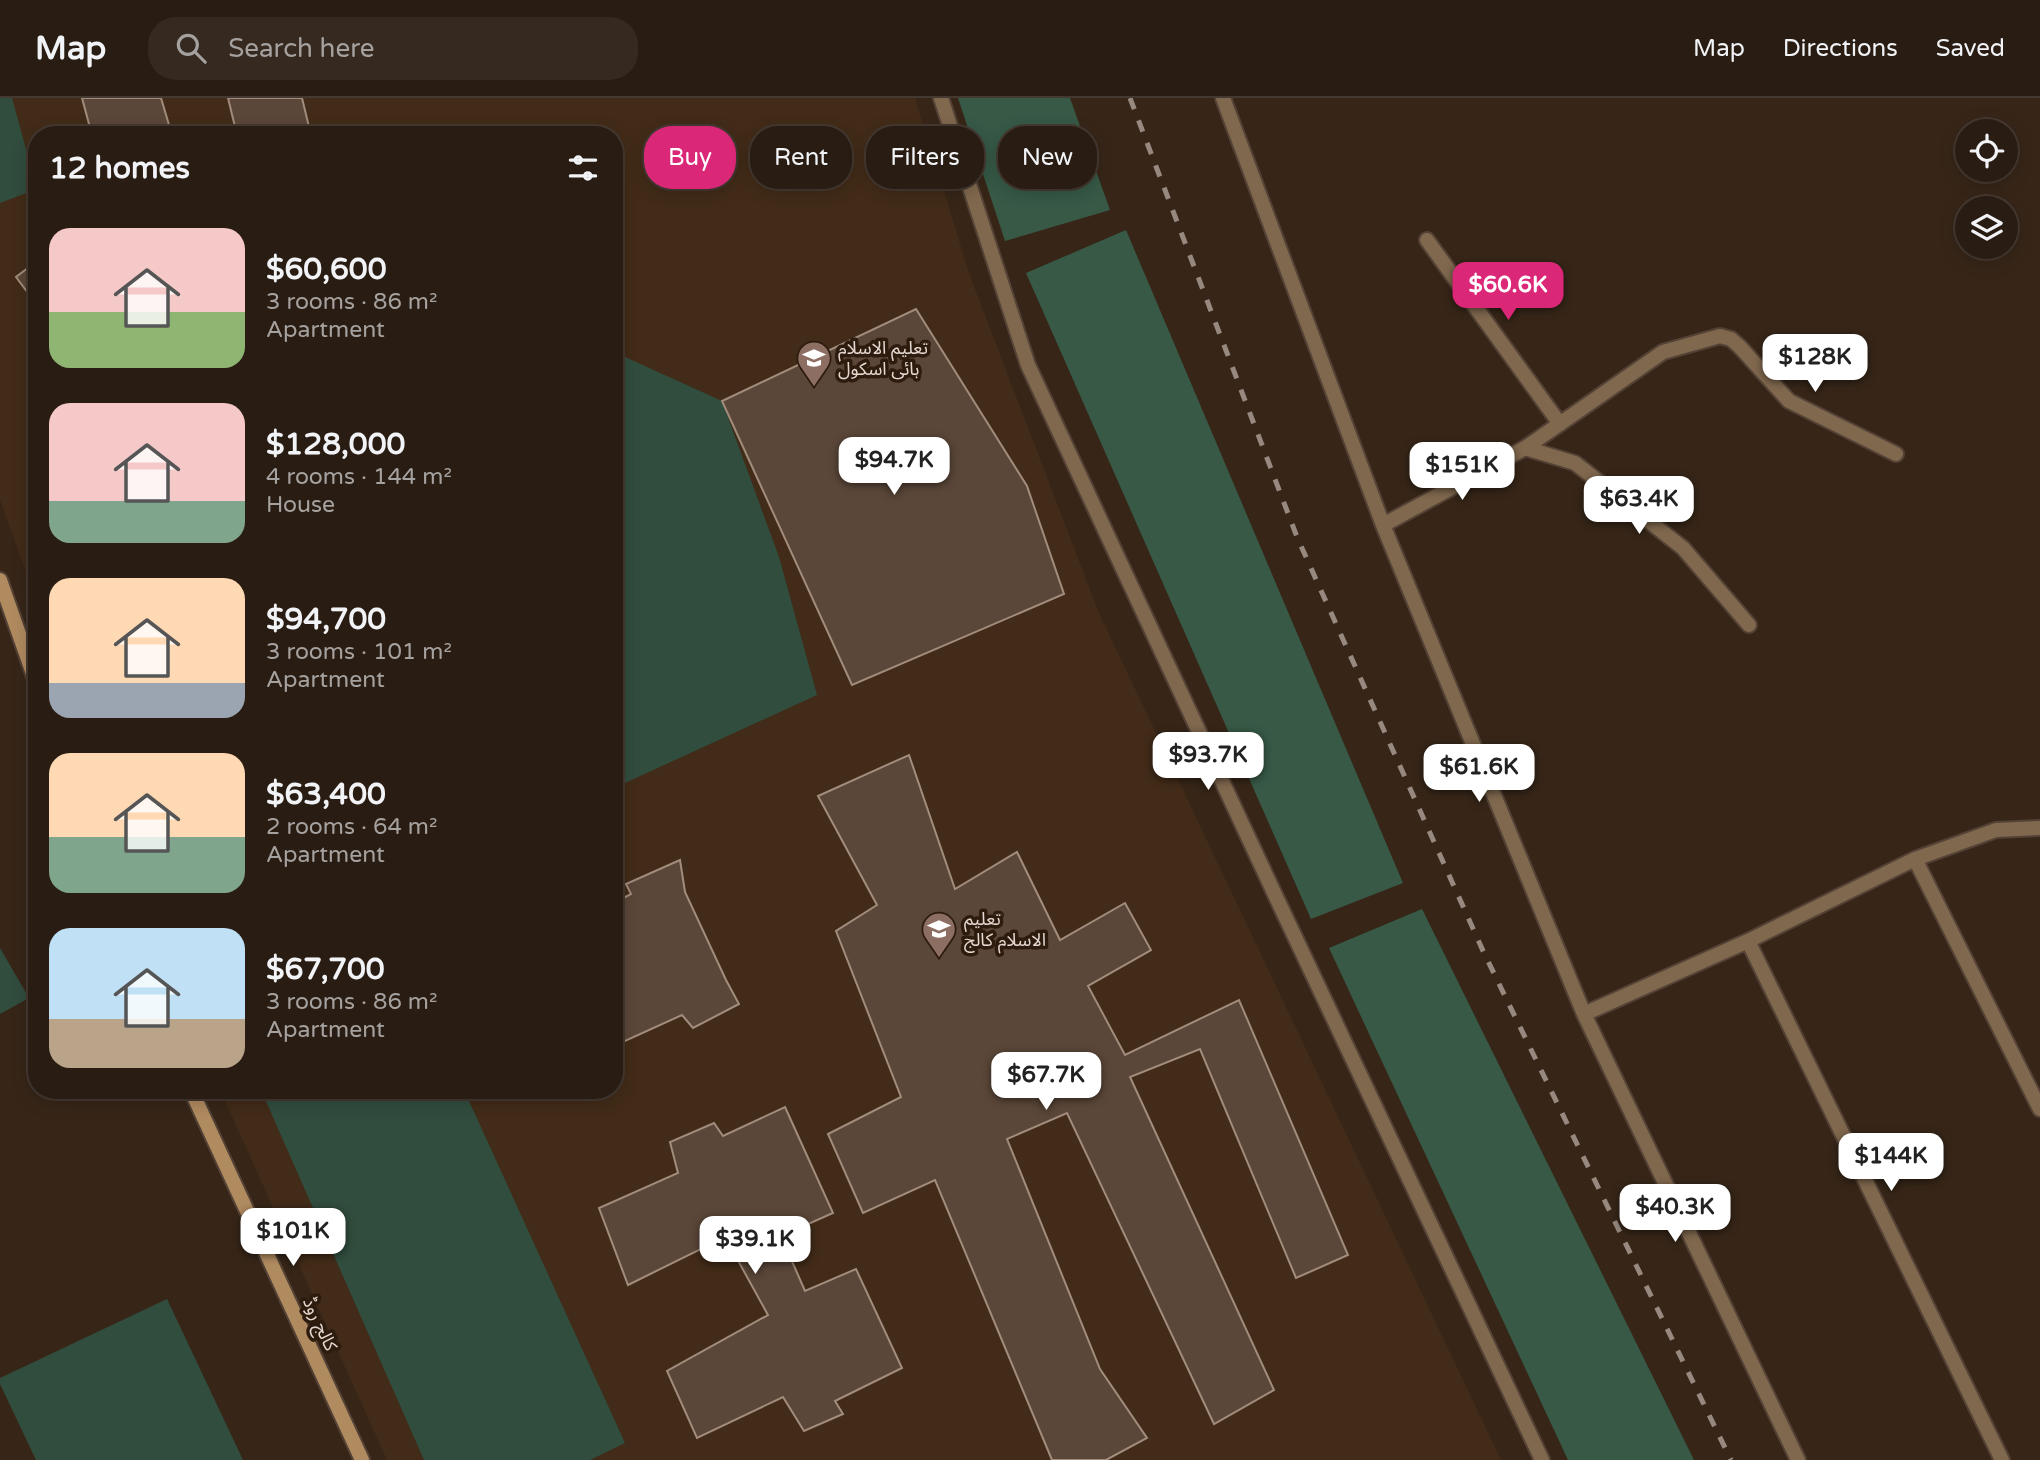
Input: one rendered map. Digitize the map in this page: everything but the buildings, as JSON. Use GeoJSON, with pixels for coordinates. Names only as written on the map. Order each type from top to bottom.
{"type":"FeatureCollection","features":[{"type":"Feature","properties":{"kind":"main road"},"geometry":{"type":"LineString","coordinates":[[0,580],[28,659]]}},
{"type":"Feature","properties":{"kind":"main road","name":"کالج روڈ"},"geometry":{"type":"LineString","coordinates":[[195,1099],[362,1460]]}},
{"type":"Feature","properties":{"kind":"street"},"geometry":{"type":"LineString","coordinates":[[941,98],[1028,365],[1542,1460]]}},
{"type":"Feature","properties":{"kind":"street"},"geometry":{"type":"LineString","coordinates":[[1223,98],[1383,525],[1584,1014],[1798,1460]]}},
{"type":"Feature","properties":{"kind":"street"},"geometry":{"type":"LineString","coordinates":[[1427,240],[1560,424]]}},
{"type":"Feature","properties":{"kind":"street"},"geometry":{"type":"LineString","coordinates":[[1383,525],[1525,448],[1663,352],[1720,336],[1731,339],[1740,347],[1789,401],[1896,454]]}},
{"type":"Feature","properties":{"kind":"street"},"geometry":{"type":"LineString","coordinates":[[1525,448],[1575,463],[1683,548],[1749,625]]}},
{"type":"Feature","properties":{"kind":"street"},"geometry":{"type":"LineString","coordinates":[[1584,1014],[1748,941],[1915,859],[1996,830],[2040,828]]}},
{"type":"Feature","properties":{"kind":"street"},"geometry":{"type":"LineString","coordinates":[[1915,859],[2040,1109]]}},
{"type":"Feature","properties":{"kind":"street"},"geometry":{"type":"LineString","coordinates":[[1748,941],[2002,1460]]}},
{"type":"Feature","properties":{"kind":"shaded area","name":"تعلیم الاسلام کالج"},"geometry":{"type":"Polygon","coordinates":[[[0,98],[915,98],[924,126],[866,126],[866,189],[943,189],[970,276],[1099,613],[1501,1460],[387,1460],[224,1099],[623,1099],[623,126],[28,126],[28,577],[0,500],[0,98]]]}},
{"type":"Feature","properties":{"kind":"green space"},"geometry":{"type":"Polygon","coordinates":[[[0,98],[12,98],[28,156],[28,192],[0,203],[0,98]]]}},
{"type":"Feature","properties":{"kind":"green space"},"geometry":{"type":"Polygon","coordinates":[[[958,98],[1070,98],[1080,126],[998,126],[998,189],[1097,189],[1097,174],[1110,210],[1005,241],[984,177],[984,126],[967,126],[958,98]]]}},
{"type":"Feature","properties":{"kind":"green space"},"geometry":{"type":"Polygon","coordinates":[[[1126,230],[1403,883],[1311,919],[1026,273],[1126,230]]]}},
{"type":"Feature","properties":{"kind":"green space"},"geometry":{"type":"Polygon","coordinates":[[[623,356],[722,401],[779,557],[817,695],[623,784],[623,356]]]}},
{"type":"Feature","properties":{"kind":"green space"},"geometry":{"type":"Polygon","coordinates":[[[1422,909],[1694,1460],[1568,1460],[1329,948],[1422,909]]]}},
{"type":"Feature","properties":{"kind":"green space"},"geometry":{"type":"Polygon","coordinates":[[[0,948],[28,999],[0,1014],[0,948]]]}},
{"type":"Feature","properties":{"kind":"green space"},"geometry":{"type":"Polygon","coordinates":[[[265,1099],[468,1099],[625,1443],[590,1460],[424,1460],[265,1099]]]}},
{"type":"Feature","properties":{"kind":"green space"},"geometry":{"type":"Polygon","coordinates":[[[167,1299],[243,1460],[36,1460],[0,1384],[0,1378],[167,1299]]]}},
{"type":"Feature","properties":{"kind":"railway"},"geometry":{"type":"LineString","coordinates":[[1130,98],[1297,537],[1484,953],[1731,1460]]}},
{"type":"Feature","properties":{"kind":"place","name":"تعلیم الاسلام ہائی اسکول"},"geometry":{"type":"Point","coordinates":[814,388]}},
{"type":"Feature","properties":{"kind":"place","name":"تعلیم الاسلام کالج"},"geometry":{"type":"Point","coordinates":[939,959]}}]}
